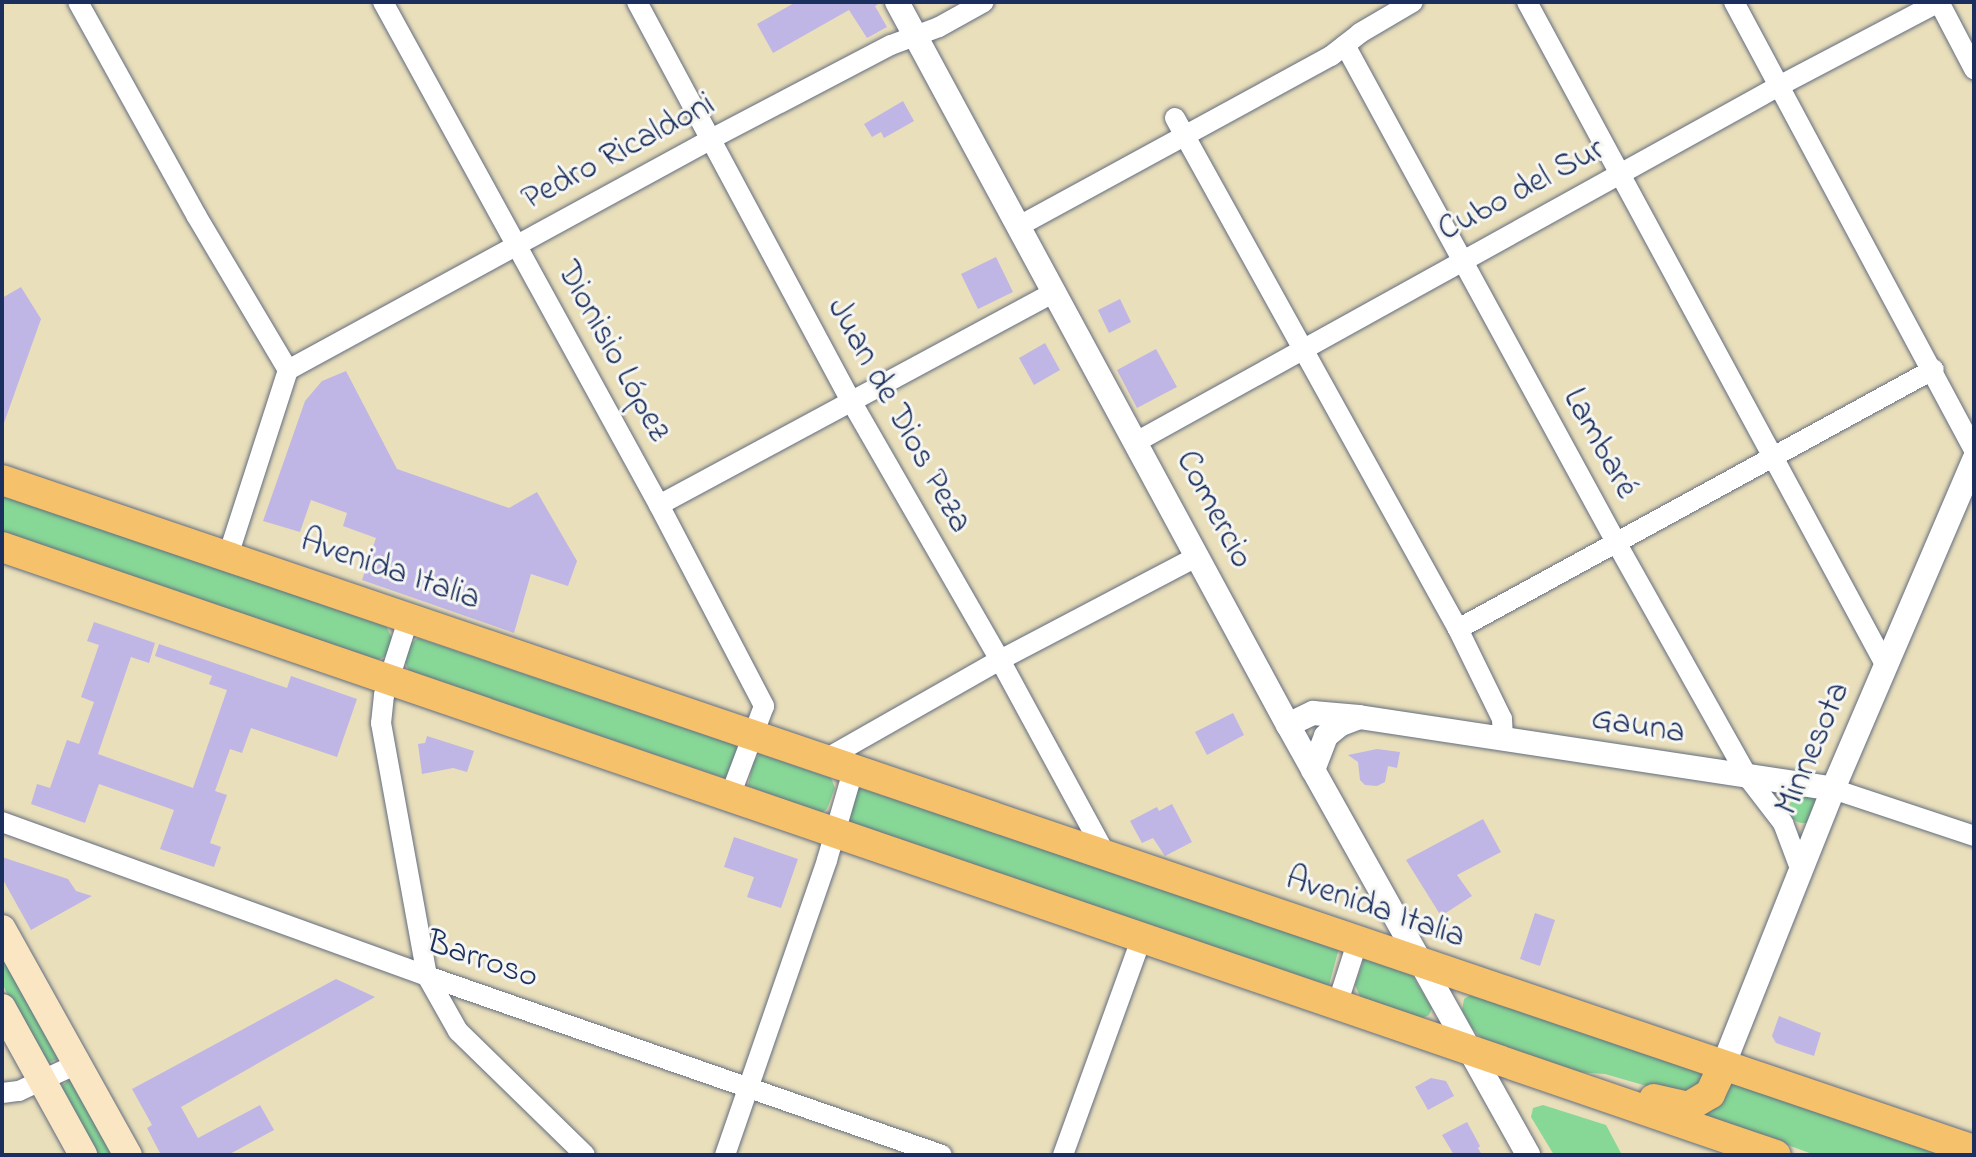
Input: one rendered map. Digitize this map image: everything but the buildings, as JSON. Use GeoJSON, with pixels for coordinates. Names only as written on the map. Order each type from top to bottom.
{"type":"FeatureCollection","features":[{"type":"Feature","properties":{"kind":"main road","name":"Avenida Italia"},"geometry":{"type":"LineString","coordinates":[[2,480],[1357,943],[1973,1146]]}},
{"type":"Feature","properties":{"kind":"main road"},"geometry":{"type":"LineString","coordinates":[[2,547],[1776,1155]]}},
{"type":"Feature","properties":{"kind":"main road"},"geometry":{"type":"LineString","coordinates":[[2,929],[128,1155]]}},
{"type":"Feature","properties":{"kind":"main road"},"geometry":{"type":"LineString","coordinates":[[2,1008],[83,1155]]}},
{"type":"Feature","properties":{"kind":"main road"},"geometry":{"type":"LineString","coordinates":[[1556,1081],[1596,1078],[1688,1107],[1710,1094],[1723,1066]]}},
{"type":"Feature","properties":{"kind":"street"},"geometry":{"type":"LineString","coordinates":[[78,2],[196,215],[288,370],[228,556]]}},
{"type":"Feature","properties":{"kind":"street","name":"Dionisio López"},"geometry":{"type":"LineString","coordinates":[[383,2],[659,505],[764,706],[753,737]]}},
{"type":"Feature","properties":{"kind":"street","name":"Juan de Dios Peza"},"geometry":{"type":"LineString","coordinates":[[637,2],[851,401],[1000,660],[1108,858]]}},
{"type":"Feature","properties":{"kind":"street","name":"Comercio"},"geometry":{"type":"LineString","coordinates":[[897,2],[1138,441],[1288,725],[1528,1155]]}},
{"type":"Feature","properties":{"kind":"street","name":"Pedro Ricaldoni"},"geometry":{"type":"LineString","coordinates":[[288,370],[711,139],[891,45],[984,2]]}},
{"type":"Feature","properties":{"kind":"street"},"geometry":{"type":"LineString","coordinates":[[1019,226],[1187,137],[1413,2]]}},
{"type":"Feature","properties":{"kind":"street"},"geometry":{"type":"LineString","coordinates":[[1527,2],[1886,666]]}},
{"type":"Feature","properties":{"kind":"street"},"geometry":{"type":"LineString","coordinates":[[1734,2],[1934,369],[1974,450]]}},
{"type":"Feature","properties":{"kind":"street"},"geometry":{"type":"LineString","coordinates":[[1939,2],[1974,69]]}},
{"type":"Feature","properties":{"kind":"street","name":"Cubo del Sur"},"geometry":{"type":"LineString","coordinates":[[1138,441],[1779,86],[1939,2]]}},
{"type":"Feature","properties":{"kind":"street","name":"Lambaré"},"geometry":{"type":"LineString","coordinates":[[1345,45],[1460,261],[1749,779],[1783,823],[1801,871]]}},
{"type":"Feature","properties":{"kind":"street"},"geometry":{"type":"LineString","coordinates":[[1175,118],[1300,349],[1458,629],[1502,719],[1503,740]]}},
{"type":"Feature","properties":{"kind":"street"},"geometry":{"type":"LineString","coordinates":[[659,505],[1055,292]]}},
{"type":"Feature","properties":{"kind":"street"},"geometry":{"type":"LineString","coordinates":[[1458,629],[1934,369]]}},
{"type":"Feature","properties":{"kind":"street","name":"Minnesota"},"geometry":{"type":"LineString","coordinates":[[1723,1066],[1833,789],[1974,460]]}},
{"type":"Feature","properties":{"kind":"street"},"geometry":{"type":"LineString","coordinates":[[822,761],[1000,660],[1198,556]]}},
{"type":"Feature","properties":{"kind":"street"},"geometry":{"type":"LineString","coordinates":[[409,617],[389,679],[381,723],[427,976],[458,1031],[585,1155]]}},
{"type":"Feature","properties":{"kind":"street","name":"Gauna"},"geometry":{"type":"LineString","coordinates":[[1288,725],[1313,713],[1359,717],[1749,779],[1833,789],[1974,836]]}},
{"type":"Feature","properties":{"kind":"street"},"geometry":{"type":"LineString","coordinates":[[1313,770],[1326,736],[1341,724],[1359,717]]}},
{"type":"Feature","properties":{"kind":"street"},"geometry":{"type":"LineString","coordinates":[[730,796],[753,737]]}},
{"type":"Feature","properties":{"kind":"street"},"geometry":{"type":"LineString","coordinates":[[725,1155],[827,860],[853,771]]}},
{"type":"Feature","properties":{"kind":"street","name":"Barroso"},"geometry":{"type":"LineString","coordinates":[[2,822],[427,976],[942,1155]]}},
{"type":"Feature","properties":{"kind":"street"},"geometry":{"type":"LineString","coordinates":[[1063,1155],[1141,939]]}},
{"type":"Feature","properties":{"kind":"street"},"geometry":{"type":"LineString","coordinates":[[1337,1005],[1357,943]]}},
{"type":"Feature","properties":{"kind":"street"},"geometry":{"type":"LineString","coordinates":[[2,1093],[19,1091],[77,1064]]}},
{"type":"Feature","properties":{"kind":"green space"},"geometry":{"type":"Polygon","coordinates":[[[2,495],[386,626],[392,638],[386,656],[375,661],[2,532],[2,495]]]}},
{"type":"Feature","properties":{"kind":"green space"},"geometry":{"type":"Polygon","coordinates":[[[418,638],[735,745],[738,750],[727,779],[409,671],[405,662],[410,644],[418,638]]]}},
{"type":"Feature","properties":{"kind":"green space"},"geometry":{"type":"Polygon","coordinates":[[[760,754],[831,778],[835,788],[827,809],[821,813],[748,786],[753,762],[760,754]]]}},
{"type":"Feature","properties":{"kind":"green space"},"geometry":{"type":"Polygon","coordinates":[[[860,788],[1339,948],[1329,985],[1327,988],[850,822],[847,818],[855,791],[860,788]]]}},
{"type":"Feature","properties":{"kind":"green space"},"geometry":{"type":"Polygon","coordinates":[[[1803,795],[1813,799],[1817,809],[1813,819],[1803,823],[1793,819],[1789,809],[1793,799],[1803,795]]]}},
{"type":"Feature","properties":{"kind":"green space"},"geometry":{"type":"Polygon","coordinates":[[[2,950],[60,1055],[58,1059],[46,1063],[2,984],[2,950]]]}},
{"type":"Feature","properties":{"kind":"green space"},"geometry":{"type":"Polygon","coordinates":[[[1364,959],[1412,975],[1432,1008],[1429,1015],[1420,1019],[1362,1001],[1355,985],[1364,959]]]}},
{"type":"Feature","properties":{"kind":"green space"},"geometry":{"type":"Polygon","coordinates":[[[1472,994],[1700,1072],[1704,1076],[1699,1092],[1671,1093],[1605,1074],[1576,1072],[1483,1040],[1462,1010],[1464,999],[1472,994]]]}},
{"type":"Feature","properties":{"kind":"green space"},"geometry":{"type":"Polygon","coordinates":[[[69,1080],[73,1081],[114,1155],[97,1155],[60,1088],[69,1080]]]}},
{"type":"Feature","properties":{"kind":"green space"},"geometry":{"type":"Polygon","coordinates":[[[1731,1083],[1950,1155],[1815,1155],[1692,1110],[1731,1083]]]}},
{"type":"Feature","properties":{"kind":"green space"},"geometry":{"type":"Polygon","coordinates":[[[1543,1105],[1606,1125],[1622,1155],[1554,1155],[1531,1117],[1533,1108],[1543,1105]]]}}]}
